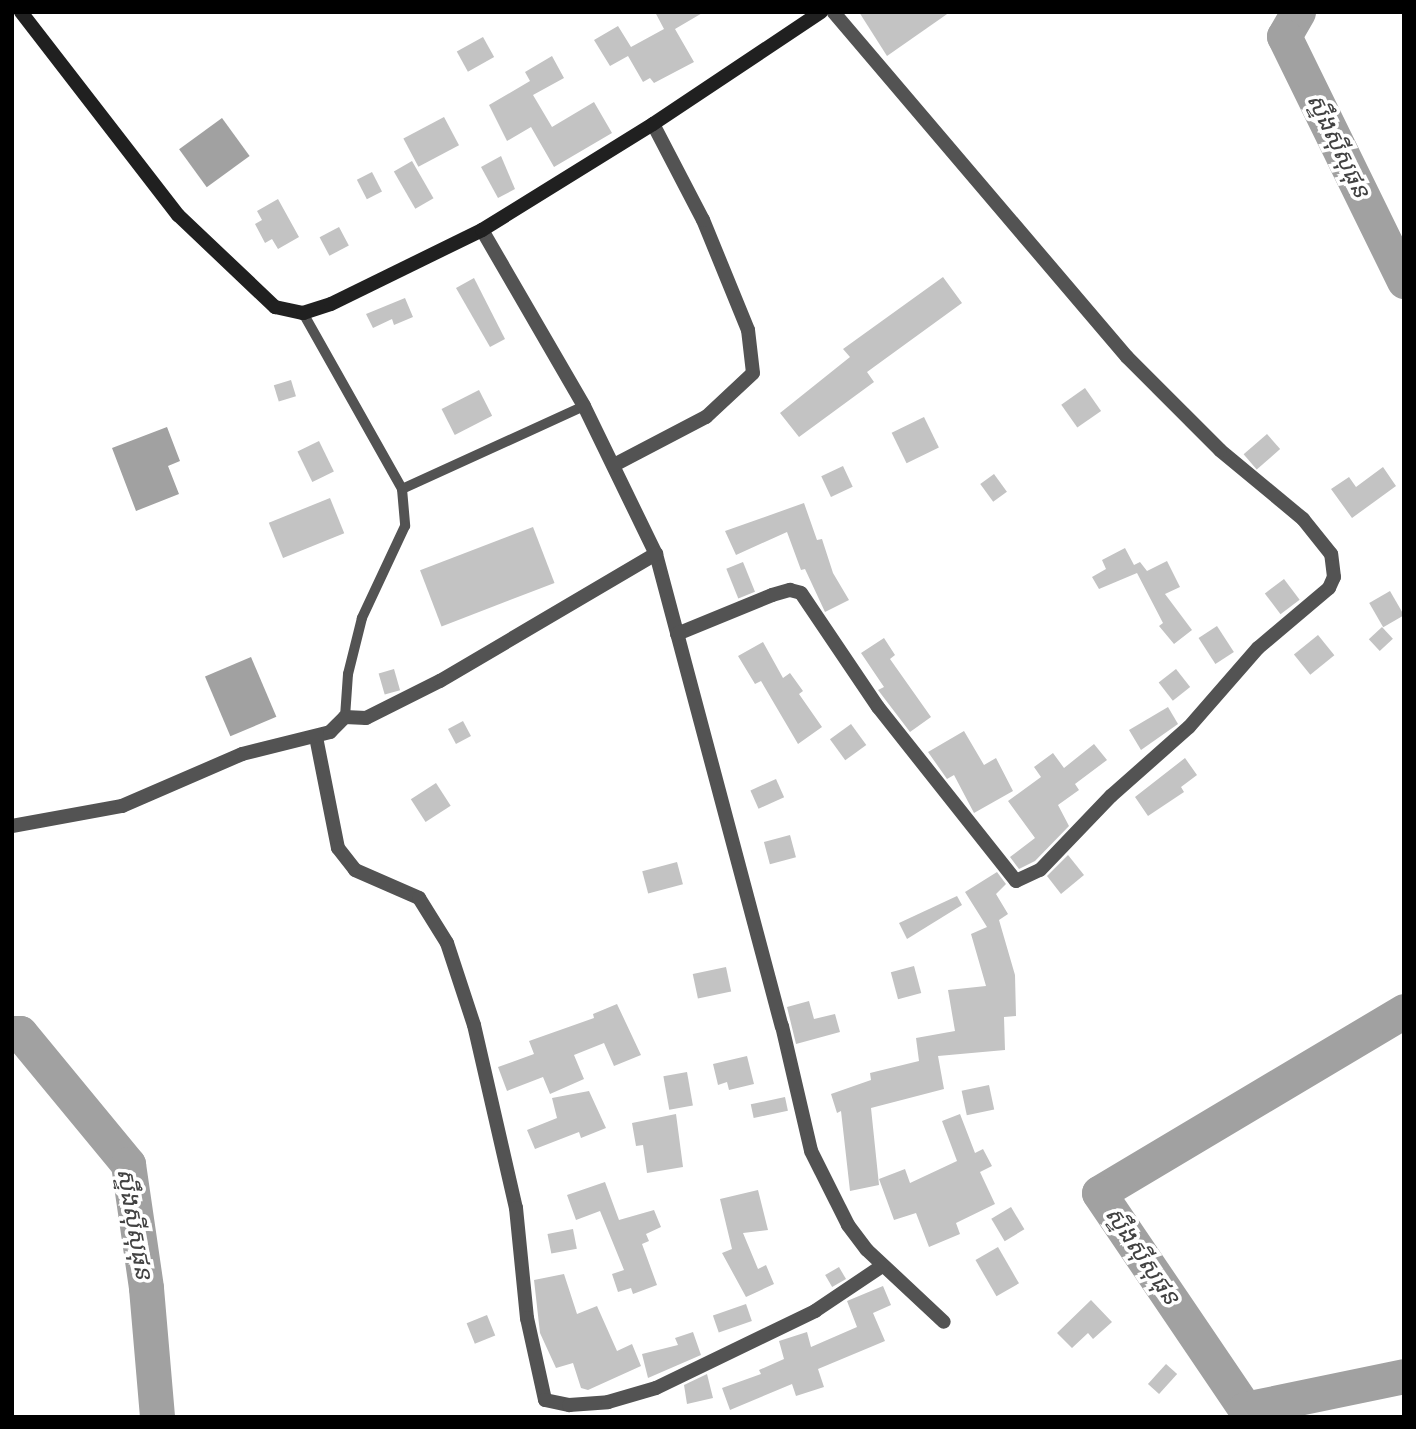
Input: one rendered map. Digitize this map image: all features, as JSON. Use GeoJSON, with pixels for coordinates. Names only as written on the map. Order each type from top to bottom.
{"type":"FeatureCollection","features":[{"type":"Feature","properties":{"kind":"main road"},"geometry":{"type":"LineString","coordinates":[[21,12],[178,215],[275,307],[303,313],[331,304],[482,230],[653,124],[821,12]]}},
{"type":"Feature","properties":{"kind":"street"},"geometry":{"type":"LineString","coordinates":[[677,634],[772,595],[790,590],[801,593],[878,708],[1016,881],[1040,870],[1111,796],[1189,727],[1258,648],[1329,587],[1334,577],[1331,554],[1303,519],[1220,450],[1127,357],[833,12]]}},
{"type":"Feature","properties":{"kind":"street"},"geometry":{"type":"LineString","coordinates":[[614,465],[706,417],[753,373],[748,330],[704,220],[653,124]]}},
{"type":"Feature","properties":{"kind":"street"},"geometry":{"type":"LineString","coordinates":[[482,230],[584,406],[656,554],[782,1026],[811,1151],[848,1225],[882,1266],[944,1322]]}},
{"type":"Feature","properties":{"kind":"street"},"geometry":{"type":"LineString","coordinates":[[12,825],[122,806],[242,754],[330,732],[345,717],[366,718],[440,681],[656,554]]}},
{"type":"Feature","properties":{"kind":"street"},"geometry":{"type":"LineString","coordinates":[[316,737],[338,848],[355,870],[419,898],[447,943],[474,1025],[516,1208],[527,1318],[545,1400],[569,1405],[608,1402],[656,1388],[815,1311],[882,1266]]}},
{"type":"Feature","properties":{"kind":"lane"},"geometry":{"type":"LineString","coordinates":[[303,313],[402,489],[405,526],[362,618],[348,674],[345,717]]}},
{"type":"Feature","properties":{"kind":"lane"},"geometry":{"type":"LineString","coordinates":[[402,489],[584,406]]}},
{"type":"Feature","properties":{"kind":"shaded area"},"geometry":{"type":"Polygon","coordinates":[[[222,118],[250,156],[207,187],[179,149],[222,118]]]}},
{"type":"Feature","properties":{"kind":"shaded area"},"geometry":{"type":"Polygon","coordinates":[[[167,427],[180,461],[168,466],[179,494],[136,511],[112,448],[167,427]]]}},
{"type":"Feature","properties":{"kind":"shaded area"},"geometry":{"type":"Polygon","coordinates":[[[251,657],[276,717],[230,736],[205,677],[251,657]]]}},
{"type":"Feature","properties":{"kind":"building"},"geometry":{"type":"Polygon","coordinates":[[[655,12],[704,12],[675,29],[694,62],[654,83],[650,78],[643,82],[628,56],[610,66],[594,40],[618,26],[631,47],[664,29],[655,12]]]}},
{"type":"Feature","properties":{"kind":"building"},"geometry":{"type":"Polygon","coordinates":[[[859,12],[950,12],[887,56],[859,12]]]}},
{"type":"Feature","properties":{"kind":"building"},"geometry":{"type":"Polygon","coordinates":[[[483,37],[494,57],[468,72],[457,52],[483,37]]]}},
{"type":"Feature","properties":{"kind":"building"},"geometry":{"type":"Polygon","coordinates":[[[552,56],[564,78],[533,95],[552,127],[594,102],[612,133],[554,167],[531,127],[507,141],[489,105],[530,81],[525,72],[552,56]]]}},
{"type":"Feature","properties":{"kind":"building"},"geometry":{"type":"Polygon","coordinates":[[[444,117],[459,145],[418,167],[403,139],[444,117]]]}},
{"type":"Feature","properties":{"kind":"building"},"geometry":{"type":"Polygon","coordinates":[[[501,156],[515,189],[498,198],[481,167],[501,156]]]}},
{"type":"Feature","properties":{"kind":"building"},"geometry":{"type":"Polygon","coordinates":[[[412,161],[434,198],[415,209],[394,172],[412,161]]]}},
{"type":"Feature","properties":{"kind":"building"},"geometry":{"type":"Polygon","coordinates":[[[372,172],[382,192],[367,199],[357,180],[372,172]]]}},
{"type":"Feature","properties":{"kind":"building"},"geometry":{"type":"Polygon","coordinates":[[[278,199],[299,237],[278,249],[272,239],[265,243],[255,224],[262,220],[257,211],[278,199]]]}},
{"type":"Feature","properties":{"kind":"building"},"geometry":{"type":"Polygon","coordinates":[[[339,227],[349,246],[329,256],[320,237],[339,227]]]}},
{"type":"Feature","properties":{"kind":"building"},"geometry":{"type":"Polygon","coordinates":[[[943,277],[962,303],[867,372],[874,382],[799,437],[780,413],[850,357],[843,349],[943,277]]]}},
{"type":"Feature","properties":{"kind":"building"},"geometry":{"type":"Polygon","coordinates":[[[474,278],[505,339],[490,347],[456,288],[474,278]]]}},
{"type":"Feature","properties":{"kind":"building"},"geometry":{"type":"Polygon","coordinates":[[[405,298],[413,317],[394,325],[392,319],[373,328],[366,314],[405,298]]]}},
{"type":"Feature","properties":{"kind":"building"},"geometry":{"type":"Polygon","coordinates":[[[291,380],[296,396],[279,402],[274,385],[291,380]]]}},
{"type":"Feature","properties":{"kind":"building"},"geometry":{"type":"Polygon","coordinates":[[[1085,388],[1101,411],[1077,428],[1061,405],[1085,388]]]}},
{"type":"Feature","properties":{"kind":"building"},"geometry":{"type":"Polygon","coordinates":[[[479,390],[492,416],[455,435],[442,409],[479,390]]]}},
{"type":"Feature","properties":{"kind":"building"},"geometry":{"type":"Polygon","coordinates":[[[924,417],[939,448],[907,463],[892,433],[924,417]]]}},
{"type":"Feature","properties":{"kind":"building"},"geometry":{"type":"Polygon","coordinates":[[[1267,434],[1280,449],[1257,469],[1244,454],[1267,434]]]}},
{"type":"Feature","properties":{"kind":"building"},"geometry":{"type":"Polygon","coordinates":[[[319,441],[334,472],[312,482],[297,452],[319,441]]]}},
{"type":"Feature","properties":{"kind":"building"},"geometry":{"type":"Polygon","coordinates":[[[843,466],[853,487],[831,497],[821,476],[843,466]]]}},
{"type":"Feature","properties":{"kind":"building"},"geometry":{"type":"Polygon","coordinates":[[[1383,467],[1396,486],[1352,518],[1331,489],[1349,477],[1356,487],[1383,467]]]}},
{"type":"Feature","properties":{"kind":"building"},"geometry":{"type":"Polygon","coordinates":[[[994,474],[1007,492],[993,502],[980,484],[994,474]]]}},
{"type":"Feature","properties":{"kind":"building"},"geometry":{"type":"Polygon","coordinates":[[[330,498],[344,533],[283,558],[269,523],[330,498]]]}},
{"type":"Feature","properties":{"kind":"building"},"geometry":{"type":"Polygon","coordinates":[[[804,503],[817,540],[822,539],[833,573],[849,600],[825,612],[805,569],[801,570],[787,532],[736,555],[725,531],[804,503]]]}},
{"type":"Feature","properties":{"kind":"building"},"geometry":{"type":"Polygon","coordinates":[[[533,527],[555,583],[442,626],[420,570],[533,527]]]}},
{"type":"Feature","properties":{"kind":"building"},"geometry":{"type":"Polygon","coordinates":[[[1125,548],[1134,565],[1140,562],[1147,571],[1167,561],[1180,587],[1165,594],[1192,630],[1174,644],[1159,626],[1163,623],[1137,573],[1099,589],[1092,577],[1106,569],[1102,560],[1125,548]]]}},
{"type":"Feature","properties":{"kind":"building"},"geometry":{"type":"Polygon","coordinates":[[[743,562],[755,592],[738,598],[726,569],[743,562]]]}},
{"type":"Feature","properties":{"kind":"building"},"geometry":{"type":"Polygon","coordinates":[[[1284,579],[1300,600],[1280,614],[1265,593],[1284,579]]]}},
{"type":"Feature","properties":{"kind":"building"},"geometry":{"type":"Polygon","coordinates":[[[1390,591],[1404,615],[1383,627],[1369,603],[1390,591]]]}},
{"type":"Feature","properties":{"kind":"building"},"geometry":{"type":"Polygon","coordinates":[[[1217,626],[1234,652],[1215,664],[1199,638],[1217,626]]]}},
{"type":"Feature","properties":{"kind":"building"},"geometry":{"type":"Polygon","coordinates":[[[1382,627],[1393,639],[1380,651],[1369,639],[1382,627]]]}},
{"type":"Feature","properties":{"kind":"building"},"geometry":{"type":"Polygon","coordinates":[[[1318,635],[1334,655],[1310,675],[1294,655],[1318,635]]]}},
{"type":"Feature","properties":{"kind":"building"},"geometry":{"type":"Polygon","coordinates":[[[884,638],[895,655],[890,659],[931,717],[910,732],[878,690],[884,687],[861,653],[884,638]]]}},
{"type":"Feature","properties":{"kind":"building"},"geometry":{"type":"Polygon","coordinates":[[[763,642],[783,678],[790,673],[803,691],[799,694],[822,727],[798,744],[761,681],[755,684],[738,656],[763,642]]]}},
{"type":"Feature","properties":{"kind":"building"},"geometry":{"type":"Polygon","coordinates":[[[394,669],[400,690],[385,695],[379,673],[394,669]]]}},
{"type":"Feature","properties":{"kind":"building"},"geometry":{"type":"Polygon","coordinates":[[[1176,669],[1190,687],[1173,701],[1159,683],[1176,669]]]}},
{"type":"Feature","properties":{"kind":"building"},"geometry":{"type":"Polygon","coordinates":[[[1168,707],[1178,724],[1141,750],[1129,730],[1168,707]]]}},
{"type":"Feature","properties":{"kind":"building"},"geometry":{"type":"Polygon","coordinates":[[[463,721],[471,736],[456,744],[448,729],[463,721]]]}},
{"type":"Feature","properties":{"kind":"building"},"geometry":{"type":"Polygon","coordinates":[[[851,724],[866,745],[845,760],[830,739],[851,724]]]}},
{"type":"Feature","properties":{"kind":"building"},"geometry":{"type":"Polygon","coordinates":[[[964,731],[984,765],[996,758],[1013,791],[974,813],[954,775],[947,779],[928,752],[964,731]]]}},
{"type":"Feature","properties":{"kind":"building"},"geometry":{"type":"Polygon","coordinates":[[[1094,744],[1107,760],[1075,784],[1079,790],[1058,805],[1069,826],[1035,861],[1019,869],[1010,857],[1035,838],[1008,801],[1041,777],[1034,767],[1053,753],[1064,768],[1094,744]]]}},
{"type":"Feature","properties":{"kind":"building"},"geometry":{"type":"Polygon","coordinates":[[[1185,758],[1197,775],[1181,787],[1184,792],[1148,816],[1135,797],[1185,758]]]}},
{"type":"Feature","properties":{"kind":"building"},"geometry":{"type":"Polygon","coordinates":[[[776,779],[784,797],[759,809],[750,790],[776,779]]]}},
{"type":"Feature","properties":{"kind":"building"},"geometry":{"type":"Polygon","coordinates":[[[436,783],[451,806],[426,822],[411,799],[436,783]]]}},
{"type":"Feature","properties":{"kind":"building"},"geometry":{"type":"Polygon","coordinates":[[[790,835],[796,857],[770,864],[764,842],[790,835]]]}},
{"type":"Feature","properties":{"kind":"building"},"geometry":{"type":"Polygon","coordinates":[[[1068,855],[1084,875],[1061,894],[1047,876],[1068,855]]]}},
{"type":"Feature","properties":{"kind":"building"},"geometry":{"type":"Polygon","coordinates":[[[677,862],[683,884],[648,894],[642,871],[677,862]]]}},
{"type":"Feature","properties":{"kind":"building"},"geometry":{"type":"Polygon","coordinates":[[[997,872],[1006,884],[996,894],[1008,914],[999,920],[1015,975],[1016,1016],[1004,1017],[1005,1050],[938,1056],[944,1089],[871,1108],[879,1185],[850,1191],[841,1111],[837,1113],[831,1094],[871,1080],[870,1073],[919,1061],[916,1038],[955,1031],[948,990],[986,986],[971,934],[987,927],[965,892],[997,872]]]}},
{"type":"Feature","properties":{"kind":"building"},"geometry":{"type":"Polygon","coordinates":[[[957,896],[962,905],[907,939],[899,923],[957,896]]]}},
{"type":"Feature","properties":{"kind":"building"},"geometry":{"type":"Polygon","coordinates":[[[914,966],[921,993],[898,999],[891,972],[914,966]]]}},
{"type":"Feature","properties":{"kind":"building"},"geometry":{"type":"Polygon","coordinates":[[[726,967],[731,991],[698,999],[693,974],[726,967]]]}},
{"type":"Feature","properties":{"kind":"building"},"geometry":{"type":"Polygon","coordinates":[[[809,1001],[814,1019],[835,1014],[840,1032],[796,1044],[787,1007],[809,1001]]]}},
{"type":"Feature","properties":{"kind":"building"},"geometry":{"type":"Polygon","coordinates":[[[617,1004],[641,1055],[614,1066],[604,1043],[574,1055],[584,1079],[550,1094],[543,1077],[507,1091],[498,1067],[534,1054],[529,1041],[594,1018],[593,1014],[617,1004]]]}},
{"type":"Feature","properties":{"kind":"building"},"geometry":{"type":"Polygon","coordinates":[[[747,1056],[754,1084],[729,1090],[727,1082],[718,1085],[713,1064],[747,1056]]]}},
{"type":"Feature","properties":{"kind":"building"},"geometry":{"type":"Polygon","coordinates":[[[687,1072],[693,1105],[669,1110],[663,1076],[687,1072]]]}},
{"type":"Feature","properties":{"kind":"building"},"geometry":{"type":"Polygon","coordinates":[[[989,1085],[994,1109],[967,1115],[962,1091],[989,1085]]]}},
{"type":"Feature","properties":{"kind":"building"},"geometry":{"type":"Polygon","coordinates":[[[589,1091],[606,1128],[581,1138],[579,1132],[535,1149],[527,1130],[557,1118],[552,1098],[589,1091]]]}},
{"type":"Feature","properties":{"kind":"building"},"geometry":{"type":"Polygon","coordinates":[[[785,1097],[788,1111],[754,1118],[751,1104],[785,1097]]]}},
{"type":"Feature","properties":{"kind":"building"},"geometry":{"type":"Polygon","coordinates":[[[676,1114],[683,1167],[647,1173],[643,1145],[636,1146],[632,1123],[676,1114]]]}},
{"type":"Feature","properties":{"kind":"building"},"geometry":{"type":"Polygon","coordinates":[[[960,1114],[975,1153],[983,1149],[992,1166],[980,1172],[995,1204],[956,1223],[960,1234],[929,1247],[916,1213],[894,1220],[879,1179],[905,1169],[910,1183],[957,1161],[942,1121],[960,1114]]]}},
{"type":"Feature","properties":{"kind":"building"},"geometry":{"type":"Polygon","coordinates":[[[605,1182],[619,1220],[654,1210],[661,1227],[646,1234],[649,1241],[642,1244],[657,1285],[633,1294],[631,1288],[618,1292],[612,1274],[624,1270],[600,1211],[576,1220],[567,1195],[605,1182]]]}},
{"type":"Feature","properties":{"kind":"building"},"geometry":{"type":"Polygon","coordinates":[[[758,1190],[768,1230],[743,1233],[758,1269],[766,1265],[774,1284],[746,1297],[722,1253],[732,1249],[720,1199],[758,1190]]]}},
{"type":"Feature","properties":{"kind":"building"},"geometry":{"type":"Polygon","coordinates":[[[1011,1207],[1024,1229],[1005,1241],[991,1219],[1011,1207]]]}},
{"type":"Feature","properties":{"kind":"building"},"geometry":{"type":"Polygon","coordinates":[[[573,1229],[577,1249],[551,1254],[547,1234],[573,1229]]]}},
{"type":"Feature","properties":{"kind":"building"},"geometry":{"type":"Polygon","coordinates":[[[998,1247],[1019,1283],[996,1296],[975,1260],[998,1247]]]}},
{"type":"Feature","properties":{"kind":"building"},"geometry":{"type":"Polygon","coordinates":[[[839,1267],[846,1279],[832,1287],[825,1275],[839,1267]]]}},
{"type":"Feature","properties":{"kind":"building"},"geometry":{"type":"Polygon","coordinates":[[[564,1274],[577,1314],[597,1306],[617,1351],[632,1344],[641,1366],[588,1390],[581,1388],[573,1363],[556,1368],[540,1333],[534,1280],[564,1274]]]}},
{"type":"Feature","properties":{"kind":"building"},"geometry":{"type":"Polygon","coordinates":[[[883,1286],[891,1305],[873,1313],[885,1341],[818,1369],[824,1387],[796,1396],[792,1384],[730,1410],[722,1388],[761,1374],[759,1370],[784,1359],[779,1341],[807,1332],[811,1347],[857,1327],[847,1301],[883,1286]]]}},
{"type":"Feature","properties":{"kind":"building"},"geometry":{"type":"Polygon","coordinates":[[[1091,1300],[1112,1322],[1093,1339],[1088,1333],[1072,1348],[1057,1333],[1091,1300]]]}},
{"type":"Feature","properties":{"kind":"building"},"geometry":{"type":"Polygon","coordinates":[[[746,1304],[752,1321],[719,1332],[713,1315],[746,1304]]]}},
{"type":"Feature","properties":{"kind":"building"},"geometry":{"type":"Polygon","coordinates":[[[487,1315],[495,1335],[475,1344],[467,1323],[487,1315]]]}},
{"type":"Feature","properties":{"kind":"building"},"geometry":{"type":"Polygon","coordinates":[[[693,1332],[701,1355],[648,1378],[642,1354],[678,1345],[675,1338],[693,1332]]]}},
{"type":"Feature","properties":{"kind":"building"},"geometry":{"type":"Polygon","coordinates":[[[1166,1364],[1177,1374],[1159,1394],[1148,1384],[1166,1364]]]}},
{"type":"Feature","properties":{"kind":"building"},"geometry":{"type":"Polygon","coordinates":[[[707,1374],[713,1398],[687,1404],[684,1385],[707,1374]]]}},
{"type":"Feature","properties":{"kind":"waterway","name":"ស្ទឹងស៊ីសុផុន"},"geometry":{"type":"LineString","coordinates":[[1298,12],[1284,36],[1404,281]]}},
{"type":"Feature","properties":{"kind":"waterway","name":"ស្ទឹងស៊ីសុផុន"},"geometry":{"type":"LineString","coordinates":[[1404,1011],[1099,1193],[1245,1409],[1404,1376]]}},
{"type":"Feature","properties":{"kind":"waterway","name":"ស្ទឹងស៊ីសុផុន"},"geometry":{"type":"LineString","coordinates":[[12,1033],[20,1033],[128,1164],[146,1288],[157,1417]]}}]}
